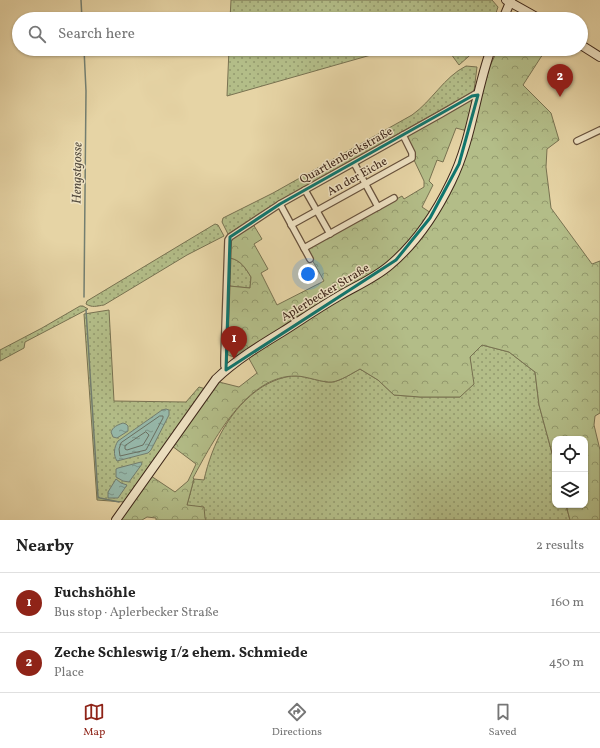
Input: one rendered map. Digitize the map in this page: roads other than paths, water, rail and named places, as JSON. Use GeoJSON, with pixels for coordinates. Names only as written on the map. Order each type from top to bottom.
{"type":"FeatureCollection","features":[{"type":"Feature","properties":{"kind":"main road"},"geometry":{"type":"LineString","coordinates":[[505,12],[509,1],[528,12]]}},
{"type":"Feature","properties":{"kind":"main road"},"geometry":{"type":"LineString","coordinates":[[588,49],[600,57]]}},
{"type":"Feature","properties":{"kind":"main road","name":"Aplerbecker Straße"},"geometry":{"type":"LineString","coordinates":[[116,520],[210,386],[226,370],[241,358],[324,304],[380,272],[402,254],[419,235],[452,180],[467,141],[489,56]]}},
{"type":"Feature","properties":{"kind":"street","name":"Quartlenbeckstraße"},"geometry":{"type":"LineString","coordinates":[[226,370],[224,364],[228,240],[230,237],[280,204],[442,114],[475,94],[478,95]]}},
{"type":"Feature","properties":{"kind":"street"},"geometry":{"type":"LineString","coordinates":[[577,141],[600,130]]}},
{"type":"Feature","properties":{"kind":"street","name":"An der Eiche"},"geometry":{"type":"LineString","coordinates":[[291,225],[412,158],[412,153],[403,135]]}},
{"type":"Feature","properties":{"kind":"street"},"geometry":{"type":"LineString","coordinates":[[354,163],[378,207]]}},
{"type":"Feature","properties":{"kind":"street"},"geometry":{"type":"LineString","coordinates":[[305,190],[330,234]]}},
{"type":"Feature","properties":{"kind":"street"},"geometry":{"type":"LineString","coordinates":[[304,248],[394,198]]}},
{"type":"Feature","properties":{"kind":"street"},"geometry":{"type":"LineString","coordinates":[[280,204],[310,259]]}},
{"type":"Feature","properties":{"kind":"water"},"geometry":{"type":"Polygon","coordinates":[[[162,410],[169,410],[169,415],[151,450],[148,453],[117,461],[114,451],[118,441],[162,410]]]}},
{"type":"Feature","properties":{"kind":"water"},"geometry":{"type":"Polygon","coordinates":[[[123,423],[128,426],[128,431],[117,438],[113,437],[111,432],[113,429],[117,425],[123,423]]]}},
{"type":"Feature","properties":{"kind":"water"},"geometry":{"type":"Polygon","coordinates":[[[141,462],[142,464],[129,482],[123,481],[116,477],[116,469],[141,462]]]}},
{"type":"Feature","properties":{"kind":"water"},"geometry":{"type":"Polygon","coordinates":[[[116,479],[127,485],[118,498],[108,498],[108,492],[116,479]]]}},
{"type":"Feature","properties":{"kind":"waterway","name":"Hengstgosse"},"geometry":{"type":"LineString","coordinates":[[81,0],[82,12]]}},
{"type":"Feature","properties":{"kind":"waterway","name":"Hengstgosse"},"geometry":{"type":"LineString","coordinates":[[84,56],[86,91],[84,297]]}},
{"type":"Feature","properties":{"kind":"waterway","name":"Hengstgosse"},"geometry":{"type":"LineString","coordinates":[[86,310],[98,497],[119,502]]}},
{"type":"Feature","properties":{"kind":"place","name":"Zeche Schleswig 1/2 ehem. Schmiede"},"geometry":{"type":"Point","coordinates":[560,97]}},
{"type":"Feature","properties":{"kind":"place","name":"Fuchshöhle"},"geometry":{"type":"Point","coordinates":[234,359]}}]}
